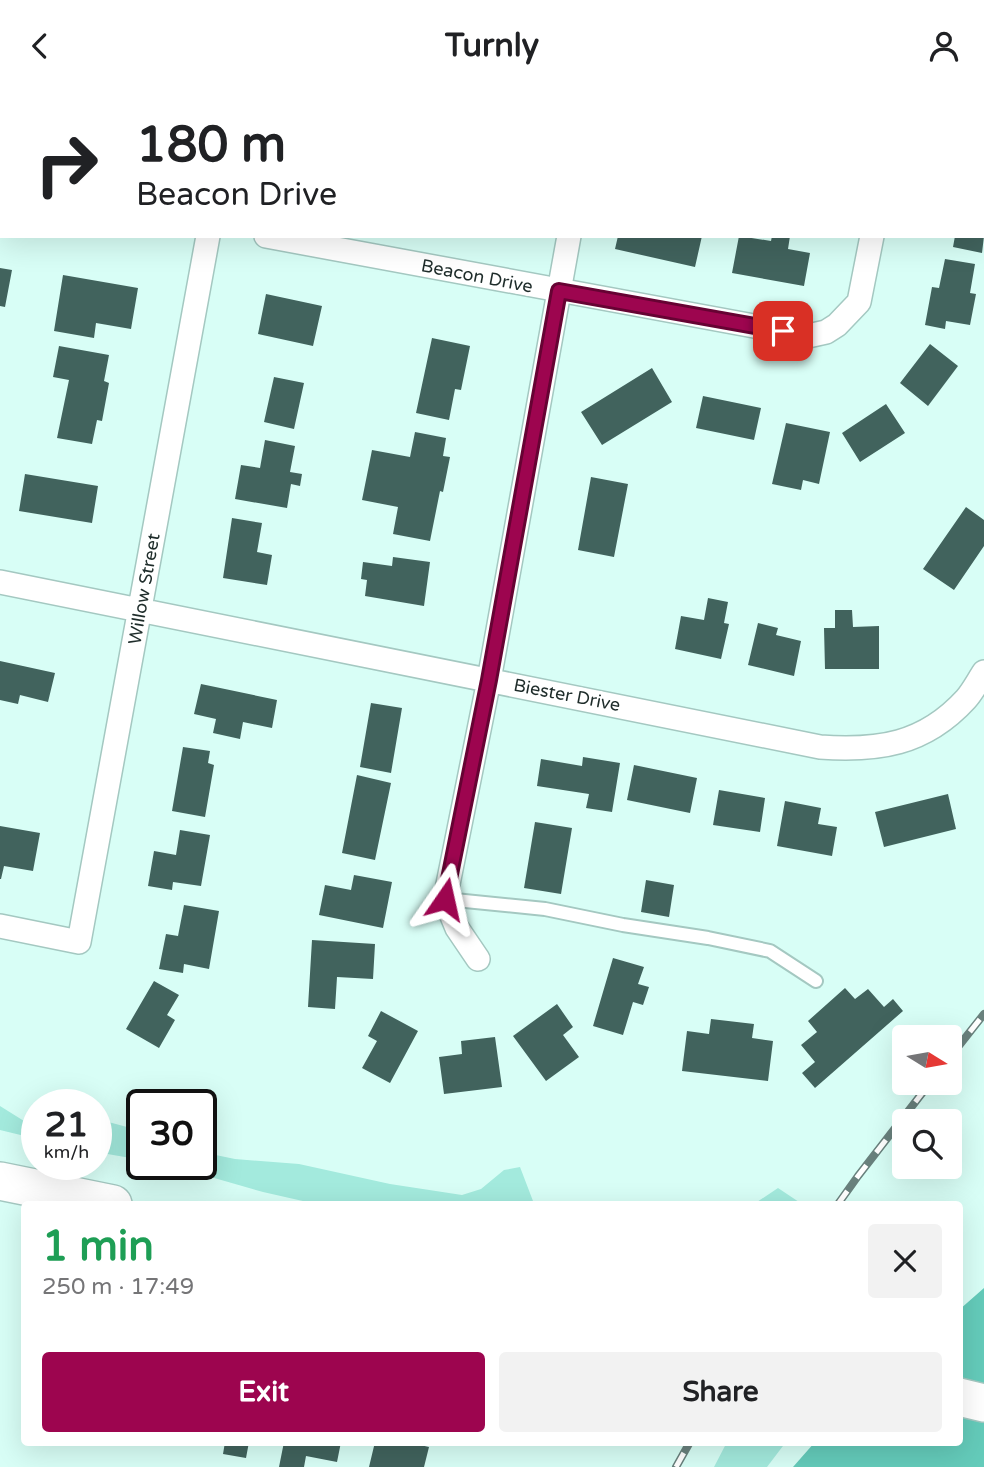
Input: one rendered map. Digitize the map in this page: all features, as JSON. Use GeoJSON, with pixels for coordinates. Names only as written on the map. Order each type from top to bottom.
{"type":"FeatureCollection","features":[{"type":"Feature","properties":{"kind":"main road"},"geometry":{"type":"LineString","coordinates":[[0,1181],[98,1201]]}},
{"type":"Feature","properties":{"kind":"main road"},"geometry":{"type":"LineString","coordinates":[[963,1398],[984,1403]]}},
{"type":"Feature","properties":{"kind":"street","name":"Willow Street"},"geometry":{"type":"LineString","coordinates":[[0,926],[79,942],[208,238]]}},
{"type":"Feature","properties":{"kind":"street","name":"Beacon Drive"},"geometry":{"type":"LineString","coordinates":[[277,238],[808,336],[826,332],[837,325],[859,302],[872,238]]}},
{"type":"Feature","properties":{"kind":"street"},"geometry":{"type":"LineString","coordinates":[[478,959],[457,928],[445,899],[489,680],[569,238]]}},
{"type":"Feature","properties":{"kind":"street","name":"Biester Drive"},"geometry":{"type":"LineString","coordinates":[[0,582],[820,747],[874,748],[909,739],[948,716],[968,697],[984,672]]}},
{"type":"Feature","properties":{"kind":"lane"},"geometry":{"type":"LineString","coordinates":[[445,899],[545,909],[770,951],[816,981]]}},
{"type":"Feature","properties":{"kind":"shaded area"},"geometry":{"type":"Polygon","coordinates":[[[0,1106],[21,1119],[21,1135],[0,1130],[0,1106]]]}},
{"type":"Feature","properties":{"kind":"shaded area"},"geometry":{"type":"Polygon","coordinates":[[[112,1123],[126,1127],[126,1157],[112,1155],[112,1123]]]}},
{"type":"Feature","properties":{"kind":"shaded area"},"geometry":{"type":"Polygon","coordinates":[[[217,1155],[299,1164],[390,1184],[462,1195],[481,1189],[504,1170],[520,1167],[533,1201],[303,1201],[217,1179],[217,1155]]]}},
{"type":"Feature","properties":{"kind":"shaded area"},"geometry":{"type":"Polygon","coordinates":[[[778,1188],[798,1201],[758,1201],[778,1188]]]}},
{"type":"Feature","properties":{"kind":"shaded area"},"geometry":{"type":"Polygon","coordinates":[[[984,1288],[984,1467],[793,1467],[811,1446],[963,1446],[963,1306],[984,1288]]]}},
{"type":"Feature","properties":{"kind":"shaded area"},"geometry":{"type":"Polygon","coordinates":[[[725,1446],[783,1446],[767,1467],[714,1467],[725,1446]]]}},
{"type":"Feature","properties":{"kind":"building"},"geometry":{"type":"Polygon","coordinates":[[[618,238],[702,238],[695,267],[615,249],[618,238]]]}},
{"type":"Feature","properties":{"kind":"building"},"geometry":{"type":"Polygon","coordinates":[[[739,238],[771,241],[772,238],[790,238],[788,249],[810,253],[804,286],[732,273],[739,238]]]}},
{"type":"Feature","properties":{"kind":"building"},"geometry":{"type":"Polygon","coordinates":[[[955,238],[984,238],[982,253],[953,247],[955,238]]]}},
{"type":"Feature","properties":{"kind":"building"},"geometry":{"type":"Polygon","coordinates":[[[945,259],[975,264],[970,293],[976,294],[970,325],[946,321],[945,329],[925,325],[932,287],[939,288],[945,259]]]}},
{"type":"Feature","properties":{"kind":"building"},"geometry":{"type":"Polygon","coordinates":[[[0,268],[12,270],[5,307],[0,306],[0,268]]]}},
{"type":"Feature","properties":{"kind":"building"},"geometry":{"type":"Polygon","coordinates":[[[63,275],[138,288],[131,329],[96,323],[94,338],[54,331],[63,275]]]}},
{"type":"Feature","properties":{"kind":"building"},"geometry":{"type":"Polygon","coordinates":[[[266,294],[322,306],[313,346],[258,334],[266,294]]]}},
{"type":"Feature","properties":{"kind":"building"},"geometry":{"type":"Polygon","coordinates":[[[432,338],[470,346],[461,390],[455,389],[449,420],[416,413],[432,338]]]}},
{"type":"Feature","properties":{"kind":"building"},"geometry":{"type":"Polygon","coordinates":[[[930,344],[958,366],[928,406],[900,383],[930,344]]]}},
{"type":"Feature","properties":{"kind":"building"},"geometry":{"type":"Polygon","coordinates":[[[59,346],[109,355],[104,381],[109,383],[102,421],[97,420],[92,444],[57,438],[69,380],[53,377],[59,346]]]}},
{"type":"Feature","properties":{"kind":"building"},"geometry":{"type":"Polygon","coordinates":[[[652,368],[672,402],[602,445],[581,412],[652,368]]]}},
{"type":"Feature","properties":{"kind":"building"},"geometry":{"type":"Polygon","coordinates":[[[274,377],[304,383],[294,429],[264,422],[274,377]]]}},
{"type":"Feature","properties":{"kind":"building"},"geometry":{"type":"Polygon","coordinates":[[[703,396],[761,408],[754,440],[696,428],[703,396]]]}},
{"type":"Feature","properties":{"kind":"building"},"geometry":{"type":"Polygon","coordinates":[[[886,404],[905,433],[860,462],[842,433],[886,404]]]}},
{"type":"Feature","properties":{"kind":"building"},"geometry":{"type":"Polygon","coordinates":[[[786,423],[830,432],[819,484],[803,480],[801,490],[772,484],[786,423]]]}},
{"type":"Feature","properties":{"kind":"building"},"geometry":{"type":"Polygon","coordinates":[[[415,432],[446,438],[443,456],[450,457],[430,541],[393,534],[398,507],[362,500],[372,450],[410,457],[415,432]]]}},
{"type":"Feature","properties":{"kind":"building"},"geometry":{"type":"Polygon","coordinates":[[[265,440],[295,446],[290,472],[302,474],[300,486],[291,484],[287,508],[235,499],[241,465],[260,468],[265,440]]]}},
{"type":"Feature","properties":{"kind":"building"},"geometry":{"type":"Polygon","coordinates":[[[25,474],[98,486],[92,523],[19,511],[25,474]]]}},
{"type":"Feature","properties":{"kind":"building"},"geometry":{"type":"Polygon","coordinates":[[[591,477],[628,484],[614,557],[578,550],[591,477]]]}},
{"type":"Feature","properties":{"kind":"building"},"geometry":{"type":"Polygon","coordinates":[[[966,507],[984,520],[984,546],[954,590],[923,569],[966,507]]]}},
{"type":"Feature","properties":{"kind":"building"},"geometry":{"type":"Polygon","coordinates":[[[232,518],[262,523],[257,552],[272,555],[267,585],[223,578],[232,518]]]}},
{"type":"Feature","properties":{"kind":"building"},"geometry":{"type":"Polygon","coordinates":[[[393,557],[430,562],[424,606],[365,596],[367,580],[361,579],[363,562],[392,566],[393,557]]]}},
{"type":"Feature","properties":{"kind":"building"},"geometry":{"type":"Polygon","coordinates":[[[708,598],[728,602],[724,623],[729,624],[721,659],[675,649],[681,616],[704,620],[708,598]]]}},
{"type":"Feature","properties":{"kind":"building"},"geometry":{"type":"Polygon","coordinates":[[[835,610],[852,610],[853,627],[879,626],[879,669],[825,669],[824,628],[835,628],[835,610]]]}},
{"type":"Feature","properties":{"kind":"building"},"geometry":{"type":"Polygon","coordinates":[[[758,623],[778,628],[776,635],[801,641],[794,676],[748,665],[758,623]]]}},
{"type":"Feature","properties":{"kind":"building"},"geometry":{"type":"Polygon","coordinates":[[[0,661],[55,673],[48,702],[20,695],[18,704],[0,700],[0,661]]]}},
{"type":"Feature","properties":{"kind":"building"},"geometry":{"type":"Polygon","coordinates":[[[201,684],[277,700],[272,728],[243,722],[240,739],[213,733],[216,719],[194,714],[201,684]]]}},
{"type":"Feature","properties":{"kind":"building"},"geometry":{"type":"Polygon","coordinates":[[[371,703],[402,708],[391,773],[360,767],[371,703]]]}},
{"type":"Feature","properties":{"kind":"building"},"geometry":{"type":"Polygon","coordinates":[[[183,747],[210,751],[208,763],[214,765],[205,817],[172,811],[183,747]]]}},
{"type":"Feature","properties":{"kind":"building"},"geometry":{"type":"Polygon","coordinates":[[[583,757],[620,763],[612,812],[586,808],[589,794],[537,786],[541,759],[582,766],[583,757]]]}},
{"type":"Feature","properties":{"kind":"building"},"geometry":{"type":"Polygon","coordinates":[[[634,765],[697,778],[690,813],[627,800],[634,765]]]}},
{"type":"Feature","properties":{"kind":"building"},"geometry":{"type":"Polygon","coordinates":[[[357,775],[391,783],[375,860],[342,853],[357,775]]]}},
{"type":"Feature","properties":{"kind":"building"},"geometry":{"type":"Polygon","coordinates":[[[719,790],[765,798],[760,832],[713,825],[719,790]]]}},
{"type":"Feature","properties":{"kind":"building"},"geometry":{"type":"Polygon","coordinates":[[[948,794],[956,829],[884,847],[875,812],[948,794]]]}},
{"type":"Feature","properties":{"kind":"building"},"geometry":{"type":"Polygon","coordinates":[[[785,801],[821,808],[818,824],[837,827],[832,856],[777,846],[785,801]]]}},
{"type":"Feature","properties":{"kind":"building"},"geometry":{"type":"Polygon","coordinates":[[[535,822],[572,828],[561,894],[524,888],[535,822]]]}},
{"type":"Feature","properties":{"kind":"building"},"geometry":{"type":"Polygon","coordinates":[[[0,826],[40,833],[33,871],[4,866],[0,879],[0,826]]]}},
{"type":"Feature","properties":{"kind":"building"},"geometry":{"type":"Polygon","coordinates":[[[180,830],[210,835],[201,886],[173,882],[172,890],[148,886],[154,851],[176,855],[180,830]]]}},
{"type":"Feature","properties":{"kind":"building"},"geometry":{"type":"Polygon","coordinates":[[[354,875],[392,882],[383,928],[319,915],[325,885],[351,890],[354,875]]]}},
{"type":"Feature","properties":{"kind":"building"},"geometry":{"type":"Polygon","coordinates":[[[646,880],[674,885],[669,917],[641,912],[646,880]]]}},
{"type":"Feature","properties":{"kind":"building"},"geometry":{"type":"Polygon","coordinates":[[[184,905],[219,911],[209,969],[184,964],[183,973],[159,969],[166,934],[178,936],[184,905]]]}},
{"type":"Feature","properties":{"kind":"building"},"geometry":{"type":"Polygon","coordinates":[[[312,940],[375,944],[373,979],[337,977],[335,1009],[308,1007],[312,940]]]}},
{"type":"Feature","properties":{"kind":"building"},"geometry":{"type":"Polygon","coordinates":[[[613,958],[644,967],[638,984],[649,987],[643,1005],[633,1002],[623,1035],[593,1026],[613,958]]]}},
{"type":"Feature","properties":{"kind":"building"},"geometry":{"type":"Polygon","coordinates":[[[154,981],[179,995],[167,1015],[175,1020],[159,1048],[126,1029],[154,981]]]}},
{"type":"Feature","properties":{"kind":"building"},"geometry":{"type":"Polygon","coordinates":[[[845,988],[855,999],[868,989],[884,1007],[893,999],[903,1011],[815,1088],[802,1073],[815,1062],[801,1045],[817,1032],[808,1021],[845,988]]]}},
{"type":"Feature","properties":{"kind":"building"},"geometry":{"type":"Polygon","coordinates":[[[557,1004],[573,1027],[563,1035],[579,1057],[546,1081],[513,1036],[557,1004]]]}},
{"type":"Feature","properties":{"kind":"building"},"geometry":{"type":"Polygon","coordinates":[[[381,1011],[418,1031],[390,1083],[362,1068],[377,1041],[368,1036],[381,1011]]]}},
{"type":"Feature","properties":{"kind":"building"},"geometry":{"type":"Polygon","coordinates":[[[711,1019],[754,1024],[752,1038],[773,1041],[768,1081],[682,1071],[687,1031],[709,1034],[711,1019]]]}},
{"type":"Feature","properties":{"kind":"building"},"geometry":{"type":"Polygon","coordinates":[[[495,1037],[502,1087],[444,1094],[439,1057],[462,1054],[461,1041],[495,1037]]]}},
{"type":"Feature","properties":{"kind":"building"},"geometry":{"type":"Polygon","coordinates":[[[224,1446],[248,1446],[246,1458],[223,1454],[224,1446]]]}},
{"type":"Feature","properties":{"kind":"building"},"geometry":{"type":"Polygon","coordinates":[[[283,1446],[340,1446],[337,1462],[306,1456],[304,1467],[279,1467],[283,1446]]]}},
{"type":"Feature","properties":{"kind":"building"},"geometry":{"type":"Polygon","coordinates":[[[374,1446],[429,1447],[424,1467],[369,1467],[374,1446]]]}},
{"type":"Feature","properties":{"kind":"railway"},"geometry":{"type":"LineString","coordinates":[[962,1042],[984,1014]]}},
{"type":"Feature","properties":{"kind":"railway"},"geometry":{"type":"LineString","coordinates":[[840,1201],[921,1095]]}},
{"type":"Feature","properties":{"kind":"railway"},"geometry":{"type":"LineString","coordinates":[[676,1467],[688,1446]]}},
{"type":"Feature","properties":{"kind":"route"},"geometry":{"type":"LineString","coordinates":[[445,899],[489,680],[559,291],[783,331]]}}]}
